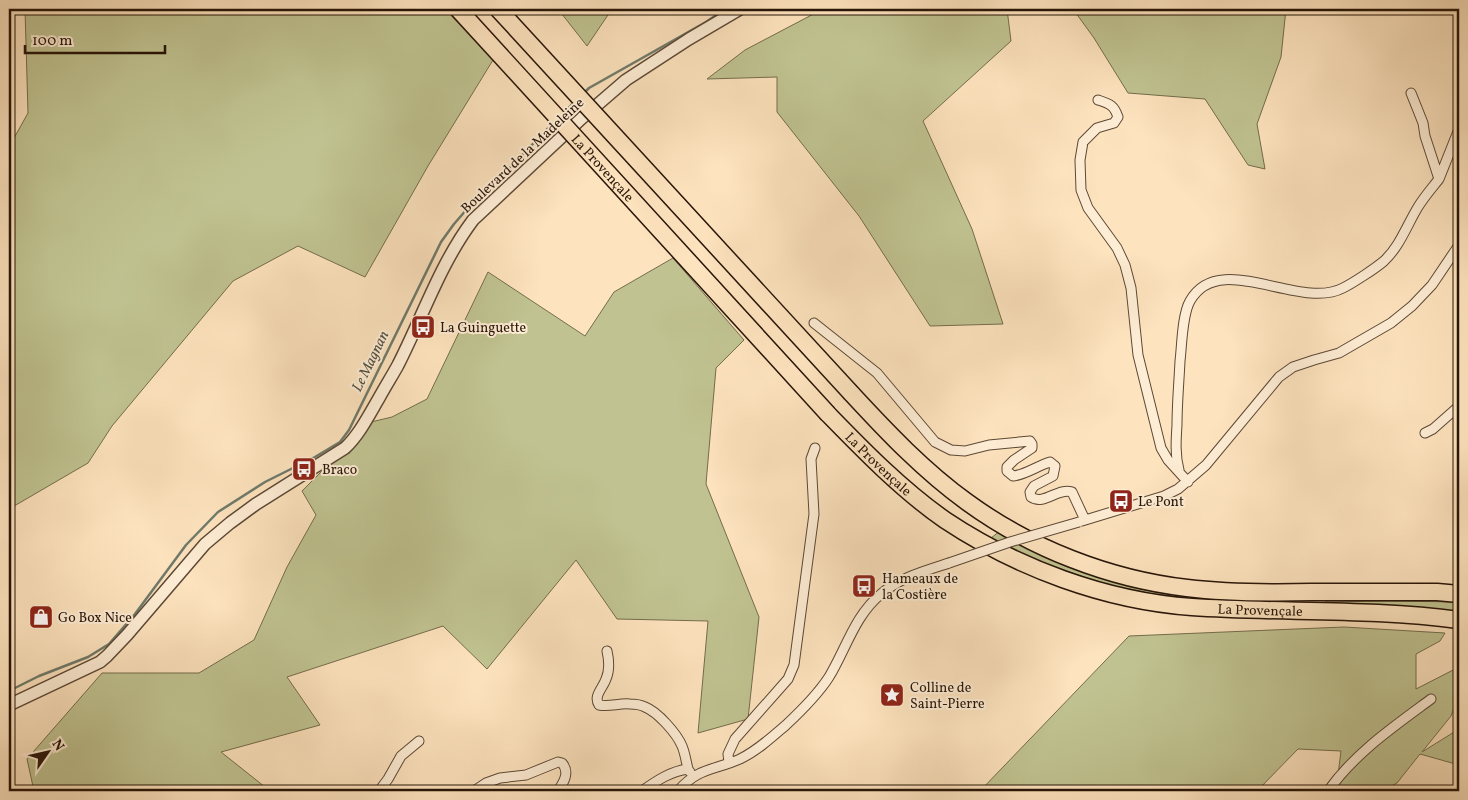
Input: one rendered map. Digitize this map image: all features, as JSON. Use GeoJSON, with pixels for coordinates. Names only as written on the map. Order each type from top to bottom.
{"type":"FeatureCollection","features":[{"type":"Feature","properties":{"kind":"highway","name":"La Provençale"},"geometry":{"type":"LineString","coordinates":[[458,9],[828,414],[882,468],[945,520],[1015,559],[1048,574],[1113,594],[1153,603],[1192,607],[1379,612],[1456,620]]}},
{"type":"Feature","properties":{"kind":"highway","name":"La Provençale"},"geometry":{"type":"LineString","coordinates":[[498,9],[851,393],[911,455],[967,502],[1010,530],[1042,546],[1113,573],[1154,583],[1186,588],[1219,591],[1437,592],[1459,594]]}},
{"type":"Feature","properties":{"kind":"street","name":"Boulevard de la Madeleine"},"geometry":{"type":"LineString","coordinates":[[9,705],[100,662],[120,642],[205,544],[256,504],[345,448],[351,442],[398,365],[428,298],[459,238],[473,220],[587,113],[626,80],[740,9]]}},
{"type":"Feature","properties":{"kind":"street"},"geometry":{"type":"LineString","coordinates":[[1411,93],[1423,123],[1425,136],[1439,180]]}},
{"type":"Feature","properties":{"kind":"street"},"geometry":{"type":"LineString","coordinates":[[1098,100],[1110,104],[1116,110],[1118,117],[1114,123],[1097,128],[1083,142],[1080,160],[1081,190],[1088,208],[1117,248],[1125,265],[1131,288],[1138,355],[1161,448],[1168,460],[1188,482]]}},
{"type":"Feature","properties":{"kind":"street"},"geometry":{"type":"LineString","coordinates":[[1178,470],[1176,458],[1178,398],[1183,324],[1190,301],[1203,286],[1225,279],[1252,282],[1295,292],[1321,294],[1342,289],[1383,261],[1397,245],[1418,206],[1439,180],[1459,129]]}},
{"type":"Feature","properties":{"kind":"street"},"geometry":{"type":"LineString","coordinates":[[642,791],[673,772],[701,772],[746,756],[763,744],[788,723],[818,692],[833,670],[862,614],[880,594],[906,577],[1010,542],[1164,496],[1178,489],[1206,465],[1279,377],[1293,367],[1339,353],[1391,323],[1412,306],[1432,285],[1459,245]]}},
{"type":"Feature","properties":{"kind":"street"},"geometry":{"type":"LineString","coordinates":[[814,323],[877,374],[935,442],[951,450],[965,451],[989,445],[1030,442],[1032,448],[1014,460],[1007,467],[1007,471],[1012,476],[1019,475],[1050,462],[1055,466],[1053,476],[1034,486],[1030,492],[1030,497],[1034,500],[1041,500],[1067,490],[1072,492],[1082,521]]}},
{"type":"Feature","properties":{"kind":"street"},"geometry":{"type":"LineString","coordinates":[[1424,432],[1434,429],[1459,406]]}},
{"type":"Feature","properties":{"kind":"street"},"geometry":{"type":"LineString","coordinates":[[729,763],[728,754],[735,739],[788,680],[794,664],[814,514],[811,459],[815,448]]}},
{"type":"Feature","properties":{"kind":"street"},"geometry":{"type":"LineString","coordinates":[[608,651],[607,679],[597,697],[597,702],[599,705],[605,706],[630,704],[646,707],[660,718],[676,735],[682,744],[690,773],[687,781],[678,791]]}},
{"type":"Feature","properties":{"kind":"street"},"geometry":{"type":"LineString","coordinates":[[1328,791],[1338,776],[1368,747],[1431,699]]}},
{"type":"Feature","properties":{"kind":"street"},"geometry":{"type":"LineString","coordinates":[[379,791],[388,780],[401,756],[420,741]]}},
{"type":"Feature","properties":{"kind":"street"},"geometry":{"type":"LineString","coordinates":[[474,791],[486,783],[500,778],[526,775],[558,762],[566,767],[567,774],[558,791]]}},
{"type":"Feature","properties":{"kind":"green space"},"geometry":{"type":"Polygon","coordinates":[[[25,9],[445,9],[493,60],[428,166],[365,277],[298,246],[233,281],[112,426],[88,463],[9,509],[9,147],[28,113],[25,9]]]}},
{"type":"Feature","properties":{"kind":"green space"},"geometry":{"type":"Polygon","coordinates":[[[558,9],[612,9],[587,46],[558,9]]]}},
{"type":"Feature","properties":{"kind":"green space"},"geometry":{"type":"Polygon","coordinates":[[[823,9],[1007,9],[1011,41],[923,121],[972,229],[1003,324],[930,326],[859,216],[777,112],[777,77],[707,79],[745,50],[823,9]]]}},
{"type":"Feature","properties":{"kind":"green space"},"geometry":{"type":"Polygon","coordinates":[[[1073,9],[1286,9],[1281,57],[1257,124],[1265,169],[1248,165],[1205,99],[1128,93],[1094,38],[1073,9]]]}},
{"type":"Feature","properties":{"kind":"green space"},"geometry":{"type":"Polygon","coordinates":[[[673,258],[744,340],[716,368],[706,484],[759,617],[748,719],[698,733],[708,621],[617,619],[576,560],[487,669],[443,626],[287,677],[320,725],[221,752],[270,791],[34,791],[27,759],[102,673],[199,673],[254,640],[287,567],[316,515],[302,491],[371,422],[392,417],[427,399],[488,272],[585,336],[614,292],[673,258]]]}},
{"type":"Feature","properties":{"kind":"green space"},"geometry":{"type":"Polygon","coordinates":[[[1000,531],[1149,588],[1214,599],[1164,596],[1097,581],[1054,566],[991,538],[1000,531]]]}},
{"type":"Feature","properties":{"kind":"green space"},"geometry":{"type":"Polygon","coordinates":[[[1325,602],[1459,602],[1459,612],[1325,602]]]}},
{"type":"Feature","properties":{"kind":"green space"},"geometry":{"type":"Polygon","coordinates":[[[1344,627],[1445,633],[1440,641],[1416,654],[1416,689],[1459,667],[1459,695],[1451,716],[1422,752],[1459,729],[1459,765],[1420,754],[1397,783],[1382,791],[1336,791],[1341,751],[1298,749],[1257,791],[980,791],[1129,636],[1344,627]]]}},
{"type":"Feature","properties":{"kind":"waterway","name":"Le Magnan"},"geometry":{"type":"LineString","coordinates":[[583,94],[589,88],[706,22],[725,9]]}},
{"type":"Feature","properties":{"kind":"waterway","name":"Le Magnan"},"geometry":{"type":"LineString","coordinates":[[562,115],[575,101]]}},
{"type":"Feature","properties":{"kind":"waterway","name":"Le Magnan"},"geometry":{"type":"LineString","coordinates":[[9,691],[39,676],[88,657],[109,644],[135,614],[186,545],[218,512],[265,482],[340,442],[349,430],[441,242],[474,201],[502,176],[554,122]]}},
{"type":"Feature","properties":{"kind":"place","name":"La Guinguette"},"geometry":{"type":"Point","coordinates":[423,327]}},
{"type":"Feature","properties":{"kind":"place","name":"Braco"},"geometry":{"type":"Point","coordinates":[304,469]}},
{"type":"Feature","properties":{"kind":"place","name":"Le Pont"},"geometry":{"type":"Point","coordinates":[1121,501]}},
{"type":"Feature","properties":{"kind":"place","name":"Hameaux de la Costière"},"geometry":{"type":"Point","coordinates":[864,586]}},
{"type":"Feature","properties":{"kind":"place","name":"Go Box Nice"},"geometry":{"type":"Point","coordinates":[41,617]}},
{"type":"Feature","properties":{"kind":"place","name":"Colline de Saint-Pierre"},"geometry":{"type":"Point","coordinates":[892,695]}}]}
